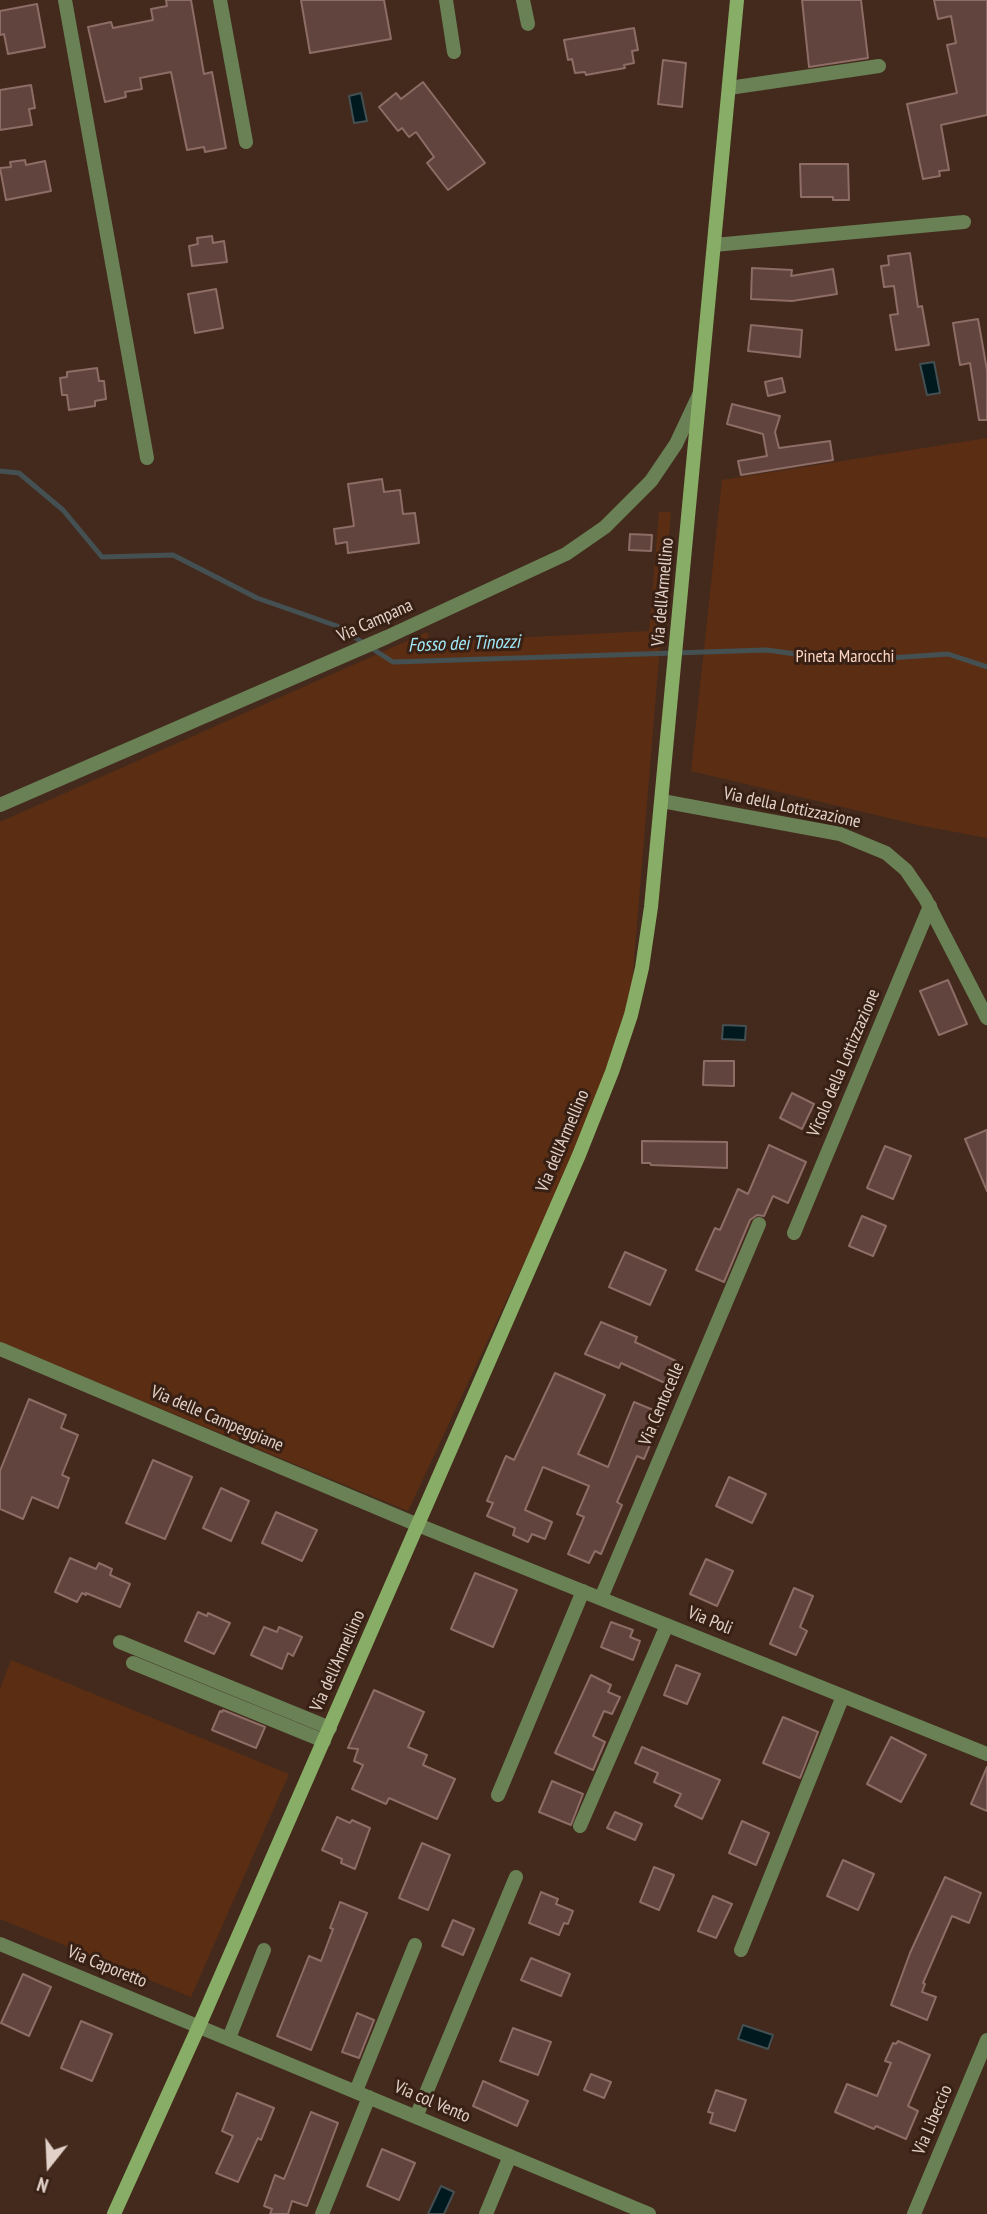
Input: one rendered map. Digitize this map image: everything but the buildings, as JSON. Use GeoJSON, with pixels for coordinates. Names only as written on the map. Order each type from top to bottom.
{"type":"FeatureCollection","features":[{"type":"Feature","properties":{"kind":"street"},"geometry":{"type":"LineString","coordinates":[[65,0],[147,458]]}},
{"type":"Feature","properties":{"kind":"street"},"geometry":{"type":"LineString","coordinates":[[220,0],[246,142]]}},
{"type":"Feature","properties":{"kind":"street"},"geometry":{"type":"LineString","coordinates":[[446,0],[454,52]]}},
{"type":"Feature","properties":{"kind":"street"},"geometry":{"type":"LineString","coordinates":[[523,0],[528,24]]}},
{"type":"Feature","properties":{"kind":"street","name":"Via dell'Armellino"},"geometry":{"type":"LineString","coordinates":[[114,2214],[200,2026],[583,1143],[620,1050],[635,1000],[645,949],[662,801],[737,0]]}},
{"type":"Feature","properties":{"kind":"street"},"geometry":{"type":"LineString","coordinates":[[729,88],[880,66]]}},
{"type":"Feature","properties":{"kind":"street"},"geometry":{"type":"LineString","coordinates":[[715,245],[964,222]]}},
{"type":"Feature","properties":{"kind":"street","name":"Via Campana"},"geometry":{"type":"LineString","coordinates":[[0,805],[351,653],[566,554],[605,527],[645,489],[676,444],[701,391]]}},
{"type":"Feature","properties":{"kind":"street","name":"Via della Lottizzazione"},"geometry":{"type":"LineString","coordinates":[[662,801],[840,834],[886,853],[906,870],[930,906],[987,1018]]}},
{"type":"Feature","properties":{"kind":"street","name":"Vicolo della Lottizzazione"},"geometry":{"type":"LineString","coordinates":[[794,1233],[930,906]]}},
{"type":"Feature","properties":{"kind":"street","name":"Via Centocelle"},"geometry":{"type":"LineString","coordinates":[[601,1598],[759,1224]]}},
{"type":"Feature","properties":{"kind":"street","name":"Via delle Campeggiane"},"geometry":{"type":"LineString","coordinates":[[0,1349],[418,1525]]}},
{"type":"Feature","properties":{"kind":"street","name":"Via Poli"},"geometry":{"type":"LineString","coordinates":[[418,1525],[987,1754]]}},
{"type":"Feature","properties":{"kind":"street"},"geometry":{"type":"LineString","coordinates":[[498,1795],[583,1591]]}},
{"type":"Feature","properties":{"kind":"street"},"geometry":{"type":"LineString","coordinates":[[580,1826],[667,1625]]}},
{"type":"Feature","properties":{"kind":"street"},"geometry":{"type":"LineString","coordinates":[[120,1642],[327,1735]]}},
{"type":"Feature","properties":{"kind":"street"},"geometry":{"type":"LineString","coordinates":[[134,1663],[327,1735]]}},
{"type":"Feature","properties":{"kind":"street"},"geometry":{"type":"LineString","coordinates":[[741,1950],[843,1696]]}},
{"type":"Feature","properties":{"kind":"street"},"geometry":{"type":"LineString","coordinates":[[416,2117],[516,1877]]}},
{"type":"Feature","properties":{"kind":"street","name":"Via Caporetto"},"geometry":{"type":"LineString","coordinates":[[0,1944],[200,2026]]}},
{"type":"Feature","properties":{"kind":"street"},"geometry":{"type":"LineString","coordinates":[[322,2214],[415,1945]]}},
{"type":"Feature","properties":{"kind":"street"},"geometry":{"type":"LineString","coordinates":[[229,2038],[264,1950]]}},
{"type":"Feature","properties":{"kind":"street","name":"Via col Vento"},"geometry":{"type":"LineString","coordinates":[[200,2026],[649,2214]]}},
{"type":"Feature","properties":{"kind":"street","name":"Via Libeccio"},"geometry":{"type":"LineString","coordinates":[[915,2214],[987,2040]]}},
{"type":"Feature","properties":{"kind":"street"},"geometry":{"type":"LineString","coordinates":[[486,2214],[510,2156]]}},
{"type":"Feature","properties":{"kind":"green space","name":"Pineta Marocchi"},"geometry":{"type":"Polygon","coordinates":[[[987,438],[987,838],[918,825],[691,771],[722,480],[987,438]]]}},
{"type":"Feature","properties":{"kind":"green space"},"geometry":{"type":"Polygon","coordinates":[[[659,512],[671,512],[631,997],[595,1111],[408,1511],[0,1342],[0,822],[427,632],[431,642],[649,631],[659,512]]]}},
{"type":"Feature","properties":{"kind":"green space"},"geometry":{"type":"Polygon","coordinates":[[[11,1660],[289,1774],[191,1997],[0,1919],[0,1689],[11,1660]]]}},
{"type":"Feature","properties":{"kind":"water"},"geometry":{"type":"Polygon","coordinates":[[[361,93],[367,121],[354,123],[349,96],[361,93]]]}},
{"type":"Feature","properties":{"kind":"water"},"geometry":{"type":"Polygon","coordinates":[[[934,362],[940,393],[927,395],[920,364],[934,362]]]}},
{"type":"Feature","properties":{"kind":"water"},"geometry":{"type":"Polygon","coordinates":[[[723,1025],[746,1026],[745,1040],[722,1039],[723,1025]]]}},
{"type":"Feature","properties":{"kind":"water"},"geometry":{"type":"Polygon","coordinates":[[[743,2025],[773,2035],[768,2049],[738,2039],[743,2025]]]}},
{"type":"Feature","properties":{"kind":"water"},"geometry":{"type":"Polygon","coordinates":[[[441,2186],[454,2192],[444,2214],[428,2214],[441,2186]]]}},
{"type":"Feature","properties":{"kind":"waterway","name":"Fosso dei Tinozzi"},"geometry":{"type":"LineString","coordinates":[[0,471],[19,473],[63,510],[102,557],[173,555],[257,598],[337,626],[393,662],[767,650],[846,661],[948,654],[987,667]]}}]}
